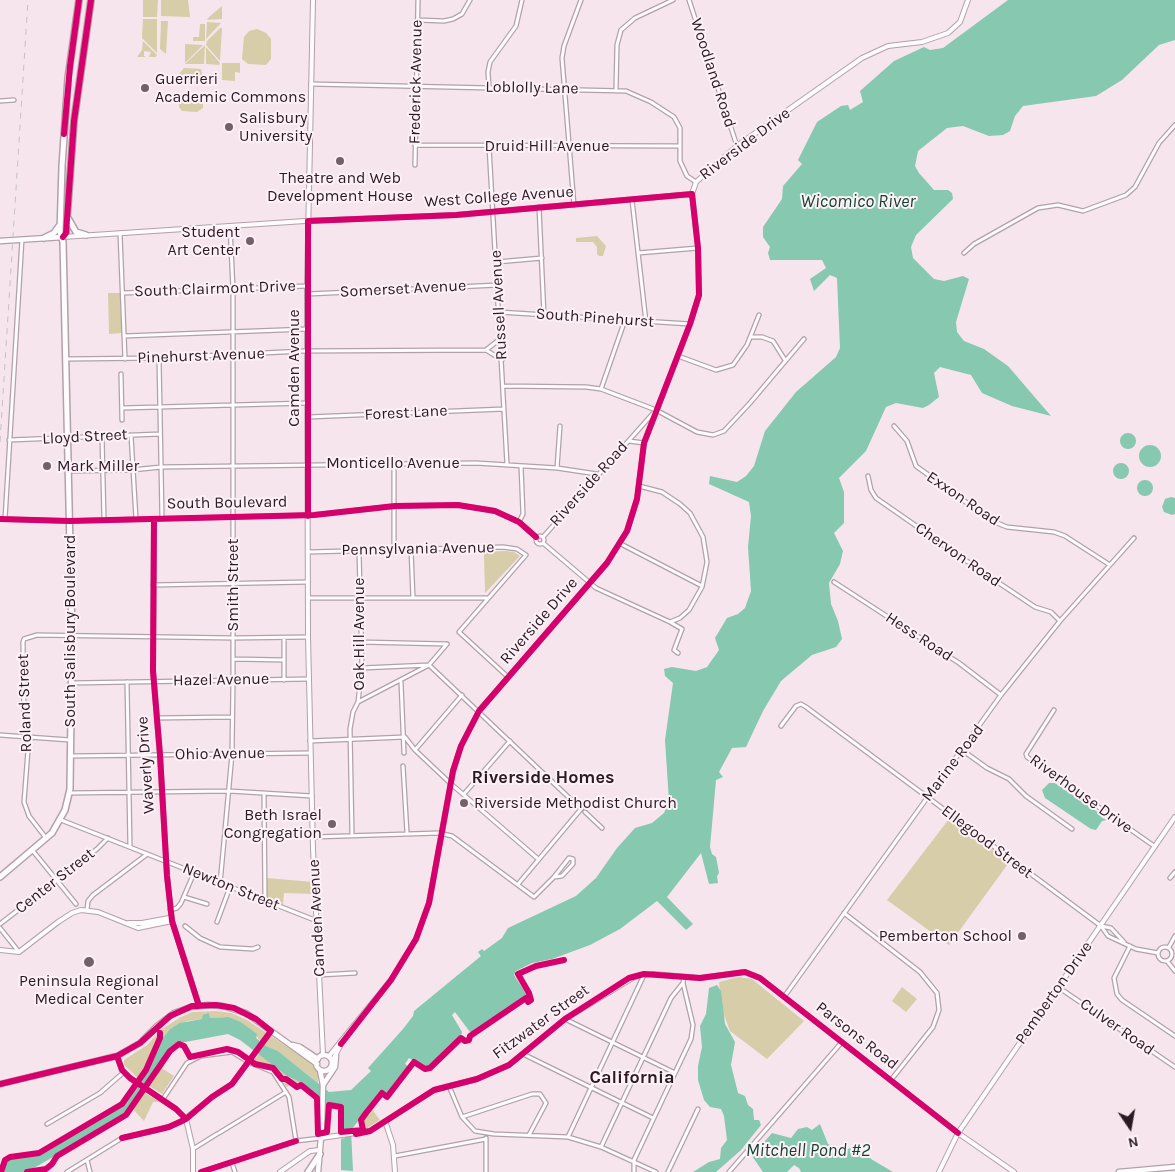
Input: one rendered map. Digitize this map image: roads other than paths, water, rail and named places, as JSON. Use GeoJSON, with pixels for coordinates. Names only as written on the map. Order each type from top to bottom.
{"type":"FeatureCollection","features":[{"type":"Feature","properties":{"kind":"main road","name":"South Salisbury Boulevard"},"geometry":{"type":"LineString","coordinates":[[0,877],[47,839],[61,820],[69,793],[72,635],[63,237],[60,232],[60,221],[70,66],[79,0]]}},
{"type":"Feature","properties":{"kind":"main road","name":"South Salisbury Boulevard"},"geometry":{"type":"LineString","coordinates":[[63,237],[66,233],[71,152],[91,0]]}},
{"type":"Feature","properties":{"kind":"main road"},"geometry":{"type":"LineString","coordinates":[[65,126],[68,134],[66,149],[71,152]]}},
{"type":"Feature","properties":{"kind":"main road"},"geometry":{"type":"LineString","coordinates":[[67,213],[71,225],[76,232],[86,235]]}},
{"type":"Feature","properties":{"kind":"main road"},"geometry":{"type":"LineString","coordinates":[[44,238],[57,231],[60,221]]}},
{"type":"Feature","properties":{"kind":"main road","name":"West College Avenue"},"geometry":{"type":"LineString","coordinates":[[0,241],[63,237]]}},
{"type":"Feature","properties":{"kind":"main road"},"geometry":{"type":"LineString","coordinates":[[0,1084],[117,1056],[140,1043],[174,1013],[199,1006],[223,1006],[240,1010],[290,1044],[300,1047],[317,1062],[323,1086]]}},
{"type":"Feature","properties":{"kind":"main road"},"geometry":{"type":"LineString","coordinates":[[317,1062],[323,1055],[329,1056],[332,1062],[325,1076],[323,1086],[318,1172]]}},
{"type":"Feature","properties":{"kind":"main road"},"geometry":{"type":"LineString","coordinates":[[323,1086],[335,1067],[336,1056]]}},
{"type":"Feature","properties":{"kind":"main road"},"geometry":{"type":"LineString","coordinates":[[320,1070],[330,1068]]}},
{"type":"Feature","properties":{"kind":"main road"},"geometry":{"type":"LineString","coordinates":[[308,1172],[320,1152]]}},
{"type":"Feature","properties":{"kind":"main road"},"geometry":{"type":"LineString","coordinates":[[1119,1172],[1175,1167]]}},
{"type":"Feature","properties":{"kind":"street","name":"Camden Avenue"},"geometry":{"type":"LineString","coordinates":[[312,0],[307,286],[308,637],[316,922],[323,1055]]}},
{"type":"Feature","properties":{"kind":"street","name":"Frederick Avenue"},"geometry":{"type":"LineString","coordinates":[[415,165],[418,0]]}},
{"type":"Feature","properties":{"kind":"street"},"geometry":{"type":"LineString","coordinates":[[417,20],[453,19],[462,14],[470,0]]}},
{"type":"Feature","properties":{"kind":"street"},"geometry":{"type":"LineString","coordinates":[[489,88],[488,72],[490,62],[516,26],[522,0]]}},
{"type":"Feature","properties":{"kind":"street"},"geometry":{"type":"LineString","coordinates":[[574,205],[563,89],[562,51],[581,0]]}},
{"type":"Feature","properties":{"kind":"street"},"geometry":{"type":"LineString","coordinates":[[616,89],[617,45],[620,30],[635,18],[673,0]]}},
{"type":"Feature","properties":{"kind":"street","name":"Woodland Road"},"geometry":{"type":"LineString","coordinates":[[689,0],[737,146]]}},
{"type":"Feature","properties":{"kind":"street","name":"Riverside Drive"},"geometry":{"type":"LineString","coordinates":[[329,1056],[341,1044],[390,980],[416,939],[429,903],[450,783],[461,746],[479,711],[590,583],[621,544],[630,523],[638,486],[644,443],[690,324],[699,295],[698,248],[692,194],[696,182],[737,146],[876,50],[888,46],[938,38],[948,33],[960,22],[968,0]]}},
{"type":"Feature","properties":{"kind":"street","name":"Loblolly Lane"},"geometry":{"type":"LineString","coordinates":[[311,84],[616,89],[639,96],[674,117],[680,128],[679,154],[683,170],[696,182]]}},
{"type":"Feature","properties":{"kind":"street"},"geometry":{"type":"LineString","coordinates":[[0,101],[14,100]]}},
{"type":"Feature","properties":{"kind":"street"},"geometry":{"type":"LineString","coordinates":[[964,253],[974,244],[1038,208],[1058,205],[1083,211],[1126,195],[1135,187],[1159,143],[1175,125]]}},
{"type":"Feature","properties":{"kind":"street","name":"Druid Hill Avenue"},"geometry":{"type":"LineString","coordinates":[[415,145],[679,146]]}},
{"type":"Feature","properties":{"kind":"street","name":"Russell Avenue"},"geometry":{"type":"LineString","coordinates":[[489,146],[507,464]]}},
{"type":"Feature","properties":{"kind":"street","name":"West College Avenue"},"geometry":{"type":"LineString","coordinates":[[63,237],[308,221],[494,212],[692,194]]}},
{"type":"Feature","properties":{"kind":"street"},"geometry":{"type":"LineString","coordinates":[[632,200],[646,322]]}},
{"type":"Feature","properties":{"kind":"street"},"geometry":{"type":"LineString","coordinates":[[539,208],[544,315]]}},
{"type":"Feature","properties":{"kind":"street","name":"Smith Street"},"geometry":{"type":"LineString","coordinates":[[220,884],[232,754],[233,289],[230,226]]}},
{"type":"Feature","properties":{"kind":"street"},"geometry":{"type":"LineString","coordinates":[[120,233],[125,358]]}},
{"type":"Feature","properties":{"kind":"street"},"geometry":{"type":"LineString","coordinates":[[2,519],[22,239]]}},
{"type":"Feature","properties":{"kind":"street"},"geometry":{"type":"LineString","coordinates":[[638,252],[698,248]]}},
{"type":"Feature","properties":{"kind":"street"},"geometry":{"type":"LineString","coordinates":[[497,262],[542,258]]}},
{"type":"Feature","properties":{"kind":"street","name":"Somerset Avenue"},"geometry":{"type":"LineString","coordinates":[[308,294],[498,285]]}},
{"type":"Feature","properties":{"kind":"street","name":"South Clairmont Drive"},"geometry":{"type":"LineString","coordinates":[[123,293],[307,286]]}},
{"type":"Feature","properties":{"kind":"street","name":"South Pinehurst"},"geometry":{"type":"LineString","coordinates":[[499,312],[690,324]]}},
{"type":"Feature","properties":{"kind":"street"},"geometry":{"type":"LineString","coordinates":[[678,356],[708,368],[722,370],[738,361],[751,337],[759,315]]}},
{"type":"Feature","properties":{"kind":"street"},"geometry":{"type":"LineString","coordinates":[[601,389],[625,320]]}},
{"type":"Feature","properties":{"kind":"street"},"geometry":{"type":"LineString","coordinates":[[124,336],[308,329]]}},
{"type":"Feature","properties":{"kind":"street"},"geometry":{"type":"LineString","coordinates":[[751,337],[762,337],[773,341],[785,360]]}},
{"type":"Feature","properties":{"kind":"street"},"geometry":{"type":"LineString","coordinates":[[500,339],[486,350],[502,360]]}},
{"type":"Feature","properties":{"kind":"street"},"geometry":{"type":"LineString","coordinates":[[503,386],[586,387],[601,389],[656,410],[696,432],[708,436],[717,434],[750,403],[804,339]]}},
{"type":"Feature","properties":{"kind":"street","name":"Pinehurst Avenue"},"geometry":{"type":"LineString","coordinates":[[65,359],[232,356],[308,352],[486,350]]}},
{"type":"Feature","properties":{"kind":"street"},"geometry":{"type":"LineString","coordinates":[[159,358],[162,518]]}},
{"type":"Feature","properties":{"kind":"street"},"geometry":{"type":"LineString","coordinates":[[121,374],[122,420]]}},
{"type":"Feature","properties":{"kind":"street"},"geometry":{"type":"LineString","coordinates":[[122,408],[308,403]]}},
{"type":"Feature","properties":{"kind":"street","name":"Forest Lane"},"geometry":{"type":"LineString","coordinates":[[308,418],[504,409]]}},
{"type":"Feature","properties":{"kind":"street","name":"Riverside Road"},"geometry":{"type":"LineString","coordinates":[[542,537],[656,410]]}},
{"type":"Feature","properties":{"kind":"street"},"geometry":{"type":"LineString","coordinates":[[557,468],[560,426]]}},
{"type":"Feature","properties":{"kind":"street","name":"Exxon Road"},"geometry":{"type":"LineString","coordinates":[[894,426],[907,441],[916,466],[992,521],[1007,527],[1059,534],[1110,565]]}},
{"type":"Feature","properties":{"kind":"street"},"geometry":{"type":"LineString","coordinates":[[131,434],[136,519]]}},
{"type":"Feature","properties":{"kind":"street","name":"Lloyd Street"},"geometry":{"type":"LineString","coordinates":[[9,440],[67,436],[160,434]]}},
{"type":"Feature","properties":{"kind":"street"},"geometry":{"type":"LineString","coordinates":[[102,436],[104,520]]}},
{"type":"Feature","properties":{"kind":"street"},"geometry":{"type":"LineString","coordinates":[[628,441],[644,443]]}},
{"type":"Feature","properties":{"kind":"street"},"geometry":{"type":"LineString","coordinates":[[394,462],[394,550]]}},
{"type":"Feature","properties":{"kind":"street","name":"Monticello Avenue"},"geometry":{"type":"LineString","coordinates":[[68,471],[394,462],[507,464],[557,468],[597,474]]}},
{"type":"Feature","properties":{"kind":"street"},"geometry":{"type":"LineString","coordinates":[[519,522],[523,514],[521,466]]}},
{"type":"Feature","properties":{"kind":"street","name":"Chervon Road"},"geometry":{"type":"LineString","coordinates":[[868,476],[871,490],[876,498],[1035,607],[1051,612],[1060,621]]}},
{"type":"Feature","properties":{"kind":"street"},"geometry":{"type":"LineString","coordinates":[[638,486],[662,492],[670,497],[690,513],[703,537],[707,562],[702,587],[689,610],[680,618],[670,622]]}},
{"type":"Feature","properties":{"kind":"street","name":"South Boulevard"},"geometry":{"type":"LineString","coordinates":[[2,519],[70,521],[308,516],[395,506],[474,506],[495,511],[519,522],[536,537],[537,543],[543,542]]}},
{"type":"Feature","properties":{"kind":"street","name":"Waverly Drive"},"geometry":{"type":"LineString","coordinates":[[154,519],[152,638],[165,860],[172,921],[199,1006]]}},
{"type":"Feature","properties":{"kind":"street"},"geometry":{"type":"LineString","coordinates":[[536,537],[542,537],[543,542],[590,583],[682,629],[674,650],[678,653]]}},
{"type":"Feature","properties":{"kind":"street","name":"Marine Road"},"geometry":{"type":"LineString","coordinates":[[784,997],[1001,695],[1060,621],[1134,538]]}},
{"type":"Feature","properties":{"kind":"street"},"geometry":{"type":"LineString","coordinates":[[621,544],[702,587]]}},
{"type":"Feature","properties":{"kind":"street","name":"Pennsylvania Avenue"},"geometry":{"type":"LineString","coordinates":[[308,552],[509,547],[526,555],[487,598]]}},
{"type":"Feature","properties":{"kind":"street"},"geometry":{"type":"LineString","coordinates":[[411,549],[413,598]]}},
{"type":"Feature","properties":{"kind":"street","name":"Oak Hill Avenue"},"geometry":{"type":"LineString","coordinates":[[352,835],[351,721],[358,702],[362,668],[359,551]]}},
{"type":"Feature","properties":{"kind":"street"},"geometry":{"type":"LineString","coordinates":[[153,585],[308,582]]}},
{"type":"Feature","properties":{"kind":"street","name":"Hess Road"},"geometry":{"type":"LineString","coordinates":[[834,582],[959,663],[1001,695]]}},
{"type":"Feature","properties":{"kind":"street"},"geometry":{"type":"LineString","coordinates":[[308,598],[487,598]]}},
{"type":"Feature","properties":{"kind":"street"},"geometry":{"type":"LineString","coordinates":[[487,598],[459,632],[508,677]]}},
{"type":"Feature","properties":{"kind":"street","name":"Roland Street"},"geometry":{"type":"LineString","coordinates":[[47,839],[29,816],[24,802],[29,737],[24,713],[23,642],[27,637],[37,635],[72,635]]}},
{"type":"Feature","properties":{"kind":"street"},"geometry":{"type":"LineString","coordinates":[[72,635],[141,635],[152,638],[308,637]]}},
{"type":"Feature","properties":{"kind":"street"},"geometry":{"type":"LineString","coordinates":[[284,638],[284,680]]}},
{"type":"Feature","properties":{"kind":"street"},"geometry":{"type":"LineString","coordinates":[[358,702],[401,682],[429,665],[448,644],[360,642]]}},
{"type":"Feature","properties":{"kind":"street"},"geometry":{"type":"LineString","coordinates":[[233,659],[284,660]]}},
{"type":"Feature","properties":{"kind":"street"},"geometry":{"type":"LineString","coordinates":[[362,668],[429,665],[462,694],[581,809],[518,883]]}},
{"type":"Feature","properties":{"kind":"street","name":"Hazel Avenue"},"geometry":{"type":"LineString","coordinates":[[72,684],[309,679]]}},
{"type":"Feature","properties":{"kind":"street"},"geometry":{"type":"LineString","coordinates":[[127,682],[130,847]]}},
{"type":"Feature","properties":{"kind":"street"},"geometry":{"type":"LineString","coordinates":[[401,682],[405,738],[404,753]]}},
{"type":"Feature","properties":{"kind":"street"},"geometry":{"type":"LineString","coordinates":[[415,750],[462,694]]}},
{"type":"Feature","properties":{"kind":"street","name":"Ellegood Street"},"geometry":{"type":"LineString","coordinates":[[782,726],[796,706],[801,704],[846,735],[1100,926]]}},
{"type":"Feature","properties":{"kind":"street","name":"Riverhouse Drive"},"geometry":{"type":"LineString","coordinates":[[1054,710],[1026,754],[1027,757],[1154,846]]}},
{"type":"Feature","properties":{"kind":"street"},"geometry":{"type":"LineString","coordinates":[[156,718],[232,717]]}},
{"type":"Feature","properties":{"kind":"street"},"geometry":{"type":"LineString","coordinates":[[0,735],[71,740]]}},
{"type":"Feature","properties":{"kind":"street"},"geometry":{"type":"LineString","coordinates":[[310,741],[405,738]]}},
{"type":"Feature","properties":{"kind":"street"},"geometry":{"type":"LineString","coordinates":[[405,738],[450,783],[538,858]]}},
{"type":"Feature","properties":{"kind":"street"},"geometry":{"type":"LineString","coordinates":[[464,794],[510,741]]}},
{"type":"Feature","properties":{"kind":"street"},"geometry":{"type":"LineString","coordinates":[[962,750],[987,768],[1009,779],[1026,796],[1072,829]]}},
{"type":"Feature","properties":{"kind":"street","name":"Ohio Avenue"},"geometry":{"type":"LineString","coordinates":[[71,756],[310,753]]}},
{"type":"Feature","properties":{"kind":"street"},"geometry":{"type":"LineString","coordinates":[[403,766],[406,834]]}},
{"type":"Feature","properties":{"kind":"street"},"geometry":{"type":"LineString","coordinates":[[69,793],[229,791],[312,796]]}},
{"type":"Feature","properties":{"kind":"street"},"geometry":{"type":"LineString","coordinates":[[264,793],[265,901]]}},
{"type":"Feature","properties":{"kind":"street"},"geometry":{"type":"LineString","coordinates":[[585,812],[602,828]]}},
{"type":"Feature","properties":{"kind":"street","name":"Pemberton Drive"},"geometry":{"type":"LineString","coordinates":[[939,1172],[958,1133],[1175,817]]}},
{"type":"Feature","properties":{"kind":"street","name":"Newton Street"},"geometry":{"type":"LineString","coordinates":[[61,820],[316,922]]}},
{"type":"Feature","properties":{"kind":"street"},"geometry":{"type":"LineString","coordinates":[[313,837],[442,834],[458,839],[534,897],[554,877],[569,858],[573,859],[573,864],[562,876],[554,877]]}},
{"type":"Feature","properties":{"kind":"street","name":"Center Street"},"geometry":{"type":"LineString","coordinates":[[0,924],[108,838]]}},
{"type":"Feature","properties":{"kind":"street"},"geometry":{"type":"LineString","coordinates":[[33,851],[76,904]]}},
{"type":"Feature","properties":{"kind":"street"},"geometry":{"type":"LineString","coordinates":[[87,910],[90,898],[147,854]]}},
{"type":"Feature","properties":{"kind":"street"},"geometry":{"type":"LineString","coordinates":[[1170,878],[1175,872]]}},
{"type":"Feature","properties":{"kind":"street"},"geometry":{"type":"LineString","coordinates":[[170,910],[179,906],[194,873]]}},
{"type":"Feature","properties":{"kind":"street"},"geometry":{"type":"LineString","coordinates":[[217,922],[230,887]]}},
{"type":"Feature","properties":{"kind":"street"},"geometry":{"type":"LineString","coordinates":[[184,897],[207,904]]}},
{"type":"Feature","properties":{"kind":"street"},"geometry":{"type":"LineString","coordinates":[[0,950],[19,952],[72,913],[87,910],[128,923],[142,924],[169,918],[172,921]]}},
{"type":"Feature","properties":{"kind":"street"},"geometry":{"type":"LineString","coordinates":[[844,913],[920,972],[937,993],[939,1010],[933,1027],[891,1080]]}},
{"type":"Feature","properties":{"kind":"street"},"geometry":{"type":"LineString","coordinates":[[185,926],[200,938],[220,947],[253,949],[258,947]]}},
{"type":"Feature","properties":{"kind":"street"},"geometry":{"type":"LineString","coordinates":[[1100,926],[1111,928],[1125,943]]}},
{"type":"Feature","properties":{"kind":"street"},"geometry":{"type":"LineString","coordinates":[[1100,926],[1108,936],[1130,946],[1158,953]]}},
{"type":"Feature","properties":{"kind":"street"},"geometry":{"type":"LineString","coordinates":[[0,928],[19,952]]}},
{"type":"Feature","properties":{"kind":"street"},"geometry":{"type":"LineString","coordinates":[[1168,948],[1175,936]]}},
{"type":"Feature","properties":{"kind":"street"},"geometry":{"type":"LineString","coordinates":[[1130,946],[1114,978],[1116,994],[1175,1036]]}},
{"type":"Feature","properties":{"kind":"street"},"geometry":{"type":"LineString","coordinates":[[1158,953],[1162,948],[1168,948]]}},
{"type":"Feature","properties":{"kind":"street"},"geometry":{"type":"LineString","coordinates":[[1167,960],[1172,954],[1168,948]]}},
{"type":"Feature","properties":{"kind":"street"},"geometry":{"type":"LineString","coordinates":[[1158,953],[1160,959],[1167,960],[1175,971]]}},
{"type":"Feature","properties":{"kind":"street","name":"Parsons Road"},"geometry":{"type":"LineString","coordinates":[[736,972],[755,975],[958,1133],[1014,1172]]}},
{"type":"Feature","properties":{"kind":"street","name":"Fitzwater Street"},"geometry":{"type":"LineString","coordinates":[[321,1138],[370,1131],[427,1093],[449,1085],[462,1084],[502,1069],[524,1054],[565,1019],[630,978],[644,974],[706,977],[736,972]]}},
{"type":"Feature","properties":{"kind":"street"},"geometry":{"type":"LineString","coordinates":[[320,975],[355,973]]}},
{"type":"Feature","properties":{"kind":"street"},"geometry":{"type":"LineString","coordinates":[[568,1137],[644,974]]}},
{"type":"Feature","properties":{"kind":"street"},"geometry":{"type":"LineString","coordinates":[[634,1172],[634,1163],[693,1031],[683,983],[684,977]]}},
{"type":"Feature","properties":{"kind":"street"},"geometry":{"type":"LineString","coordinates":[[601,1147],[675,990],[683,983]]}},
{"type":"Feature","properties":{"kind":"street","name":"Culver Road"},"geometry":{"type":"LineString","coordinates":[[1058,987],[1175,1067]]}},
{"type":"Feature","properties":{"kind":"street"},"geometry":{"type":"LineString","coordinates":[[565,1019],[675,1073]]}},
{"type":"Feature","properties":{"kind":"street"},"geometry":{"type":"LineString","coordinates":[[67,1172],[122,1138],[169,1127],[186,1119],[212,1097],[232,1084],[271,1031]]}},
{"type":"Feature","properties":{"kind":"street"},"geometry":{"type":"LineString","coordinates":[[729,1172],[842,1042]]}},
{"type":"Feature","properties":{"kind":"street","name":"Riverside Drive"},"geometry":{"type":"LineString","coordinates":[[332,1062],[341,1044]]}},
{"type":"Feature","properties":{"kind":"street"},"geometry":{"type":"LineString","coordinates":[[163,1099],[182,1069],[193,1059],[228,1052],[273,1072],[286,1092],[296,1141]]}},
{"type":"Feature","properties":{"kind":"street"},"geometry":{"type":"LineString","coordinates":[[524,1054],[653,1118]]}},
{"type":"Feature","properties":{"kind":"street"},"geometry":{"type":"LineString","coordinates":[[117,1056],[124,1072],[135,1082],[163,1099],[186,1119],[193,1149],[193,1172]]}},
{"type":"Feature","properties":{"kind":"street"},"geometry":{"type":"LineString","coordinates":[[47,1124],[100,1093],[124,1072]]}},
{"type":"Feature","properties":{"kind":"street"},"geometry":{"type":"LineString","coordinates":[[449,1085],[462,1117],[469,1126],[486,1134],[568,1137],[601,1147],[656,1172]]}},
{"type":"Feature","properties":{"kind":"street"},"geometry":{"type":"LineString","coordinates":[[193,1149],[286,1092]]}},
{"type":"Feature","properties":{"kind":"street"},"geometry":{"type":"LineString","coordinates":[[462,1117],[532,1094],[540,1094],[546,1102],[530,1135]]}},
{"type":"Feature","properties":{"kind":"street"},"geometry":{"type":"LineString","coordinates":[[668,1172],[698,1109]]}},
{"type":"Feature","properties":{"kind":"street"},"geometry":{"type":"LineString","coordinates":[[385,1121],[395,1156],[395,1172]]}},
{"type":"Feature","properties":{"kind":"street"},"geometry":{"type":"LineString","coordinates":[[486,1134],[486,1172]]}},
{"type":"Feature","properties":{"kind":"street"},"geometry":{"type":"LineString","coordinates":[[202,1172],[296,1141],[321,1138]]}},
{"type":"Feature","properties":{"kind":"street"},"geometry":{"type":"LineString","coordinates":[[395,1156],[486,1139]]}},
{"type":"Feature","properties":{"kind":"street"},"geometry":{"type":"LineString","coordinates":[[280,1172],[310,1151],[320,1152]]}},
{"type":"Feature","properties":{"kind":"street"},"geometry":{"type":"LineString","coordinates":[[87,1160],[90,1172]]}},
{"type":"Feature","properties":{"kind":"street"},"geometry":{"type":"LineString","coordinates":[[232,1162],[235,1172]]}},
{"type":"Feature","properties":{"kind":"water","name":"Wicomico River"},"geometry":{"type":"Polygon","coordinates":[[[1008,0],[1175,0],[1175,40],[1159,45],[1122,80],[1096,96],[1023,106],[1015,116],[1010,131],[1003,135],[989,136],[963,126],[947,128],[918,151],[915,166],[919,173],[934,190],[948,190],[952,193],[953,199],[916,235],[911,247],[913,258],[934,279],[944,281],[963,276],[969,279],[956,322],[957,332],[964,341],[984,349],[1008,366],[1051,416],[1012,406],[982,393],[971,375],[940,367],[934,373],[939,397],[929,405],[923,408],[896,403],[886,407],[866,451],[839,478],[844,492],[844,523],[834,533],[843,551],[840,564],[829,583],[831,604],[838,621],[842,639],[836,647],[812,655],[781,681],[763,711],[746,747],[732,748],[719,772],[723,777],[716,780],[710,847],[712,854],[716,857],[719,873],[717,876],[718,883],[709,884],[701,853],[667,897],[693,924],[686,930],[657,901],[620,929],[590,945],[552,959],[532,963],[516,971],[514,975],[527,995],[526,1000],[473,1036],[455,1012],[452,1015],[462,1032],[461,1036],[430,1067],[426,1068],[409,1058],[405,1064],[409,1067],[387,1095],[382,1092],[351,1130],[353,1171],[341,1170],[341,1139],[345,1138],[344,1132],[342,1132],[342,1106],[328,1104],[240,1040],[228,1034],[180,1043],[167,1054],[137,1101],[122,1117],[34,1168],[25,1172],[2,1172],[8,1159],[37,1154],[122,1105],[141,1081],[162,1039],[170,1029],[180,1023],[202,1019],[203,1015],[209,1013],[210,1018],[229,1017],[241,1022],[257,1034],[256,1038],[266,1046],[278,1051],[329,1092],[351,1090],[371,1071],[368,1068],[403,1029],[413,1016],[414,1011],[481,956],[478,952],[482,949],[484,951],[502,938],[508,928],[576,896],[596,878],[617,848],[635,828],[652,823],[664,813],[669,801],[665,740],[673,683],[665,676],[664,669],[672,667],[696,671],[707,667],[719,650],[715,638],[727,618],[738,614],[745,608],[751,591],[748,547],[751,516],[749,502],[709,484],[710,476],[737,482],[746,476],[754,466],[765,431],[796,392],[836,357],[840,348],[837,278],[830,275],[814,291],[810,279],[826,268],[822,260],[770,260],[768,253],[770,247],[763,237],[763,227],[782,199],[783,186],[802,164],[798,160],[817,122],[841,106],[848,105],[850,110],[863,102],[860,91],[894,61],[924,47],[930,50],[943,48],[1008,0]]]}},
{"type":"Feature","properties":{"kind":"water"},"geometry":{"type":"Polygon","coordinates":[[[1128,433],[1134,435],[1136,441],[1134,447],[1128,449],[1122,447],[1120,441],[1122,435],[1128,433]]]}},
{"type":"Feature","properties":{"kind":"water"},"geometry":{"type":"Polygon","coordinates":[[[1146,445],[1154,445],[1161,452],[1161,460],[1154,467],[1146,467],[1139,460],[1139,452],[1146,445]]]}},
{"type":"Feature","properties":{"kind":"water"},"geometry":{"type":"Polygon","coordinates":[[[1121,463],[1129,471],[1121,479],[1113,471],[1121,463]]]}},
{"type":"Feature","properties":{"kind":"water"},"geometry":{"type":"Polygon","coordinates":[[[1145,480],[1153,488],[1145,496],[1137,488],[1145,480]]]}},
{"type":"Feature","properties":{"kind":"water"},"geometry":{"type":"Polygon","coordinates":[[[1175,498],[1175,514],[1172,515],[1164,512],[1162,507],[1165,499],[1175,498]]]}},
{"type":"Feature","properties":{"kind":"water"},"geometry":{"type":"Polygon","coordinates":[[[1049,783],[1055,783],[1107,820],[1102,821],[1096,830],[1091,829],[1045,798],[1042,790],[1049,783]]]}},
{"type":"Feature","properties":{"kind":"water"},"geometry":{"type":"Polygon","coordinates":[[[717,985],[721,991],[725,1024],[735,1042],[731,1065],[738,1093],[745,1096],[748,1105],[753,1109],[754,1120],[759,1120],[761,1125],[741,1150],[716,1172],[693,1172],[709,1162],[720,1159],[721,1148],[727,1140],[724,1116],[721,1109],[710,1107],[704,1100],[698,1080],[698,1066],[702,1047],[700,1026],[706,1014],[709,988],[717,985]]]}},
{"type":"Feature","properties":{"kind":"water","name":"Mitchell Pond #2"},"geometry":{"type":"Polygon","coordinates":[[[820,1124],[828,1144],[840,1150],[853,1148],[868,1153],[871,1159],[893,1172],[801,1172],[794,1165],[787,1172],[763,1172],[752,1156],[772,1133],[791,1138],[798,1129],[807,1127],[812,1130],[820,1124]]]}},
{"type":"Feature","properties":{"kind":"railway"},"geometry":{"type":"LineString","coordinates":[[0,442],[28,0]]}},
{"type":"Feature","properties":{"kind":"place","name":"Guerrieri Academic Commons"},"geometry":{"type":"Point","coordinates":[145,88]}},
{"type":"Feature","properties":{"kind":"place","name":"Salisbury University"},"geometry":{"type":"Point","coordinates":[229,127]}},
{"type":"Feature","properties":{"kind":"place","name":"Theatre and Web Development House"},"geometry":{"type":"Point","coordinates":[340,161]}},
{"type":"Feature","properties":{"kind":"place","name":"Student Art Center"},"geometry":{"type":"Point","coordinates":[250,241]}},
{"type":"Feature","properties":{"kind":"place","name":"Mark Miller"},"geometry":{"type":"Point","coordinates":[47,466]}},
{"type":"Feature","properties":{"kind":"place","name":"Riverside Methodist Church"},"geometry":{"type":"Point","coordinates":[464,803]}},
{"type":"Feature","properties":{"kind":"place","name":"Beth Israel Congregation"},"geometry":{"type":"Point","coordinates":[332,824]}},
{"type":"Feature","properties":{"kind":"place","name":"Pemberton School"},"geometry":{"type":"Point","coordinates":[1022,936]}},
{"type":"Feature","properties":{"kind":"place","name":"Peninsula Regional Medical Center"},"geometry":{"type":"Point","coordinates":[89,962]}},
{"type":"Feature","properties":{"kind":"district","name":"Riverside Homes"},"geometry":{"type":"Point","coordinates":[543,778]}},
{"type":"Feature","properties":{"kind":"district","name":"California"},"geometry":{"type":"Point","coordinates":[632,1078]}}]}
